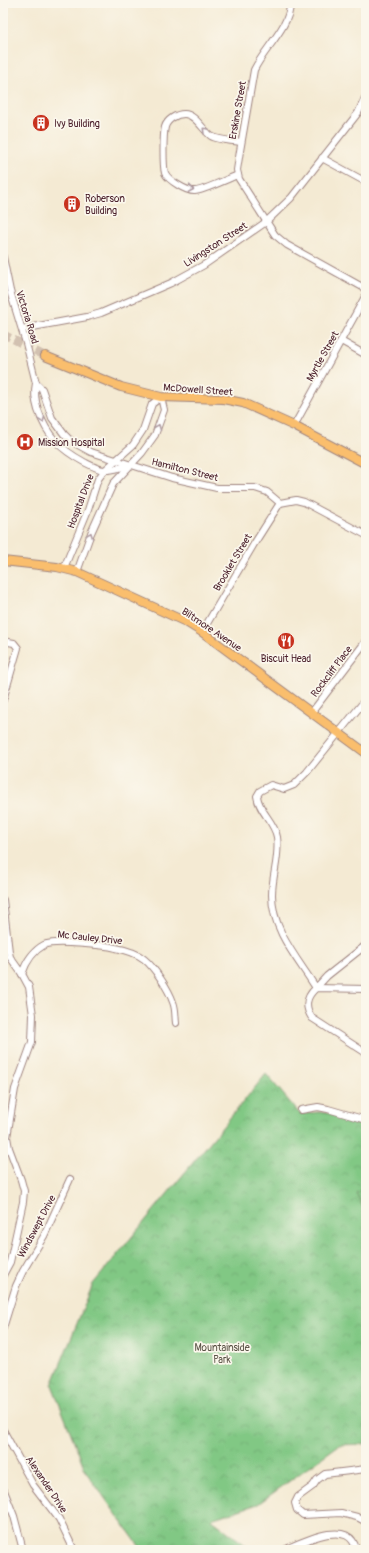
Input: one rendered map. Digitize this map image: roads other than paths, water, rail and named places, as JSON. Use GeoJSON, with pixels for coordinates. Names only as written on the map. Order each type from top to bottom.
{"type":"FeatureCollection","features":[{"type":"Feature","properties":{"kind":"main road","name":"McDowell Street"},"geometry":{"type":"LineString","coordinates":[[46,356],[121,387],[160,397],[223,399],[242,403],[294,426],[366,464]]}},
{"type":"Feature","properties":{"kind":"main road","name":"Biltmore Avenue"},"geometry":{"type":"LineString","coordinates":[[3,561],[64,568],[77,572],[176,617],[202,632],[366,752]]}},
{"type":"Feature","properties":{"kind":"street","name":"Erskine Street"},"geometry":{"type":"LineString","coordinates":[[238,175],[237,170],[241,142],[254,70],[287,20],[290,3]]}},
{"type":"Feature","properties":{"kind":"street","name":"Livingston Street"},"geometry":{"type":"LineString","coordinates":[[22,329],[101,313],[171,283],[204,265],[266,222],[291,198],[358,113],[366,96]]}},
{"type":"Feature","properties":{"kind":"street"},"geometry":{"type":"LineString","coordinates":[[241,142],[212,137],[192,117],[185,114],[178,115],[170,120],[165,127],[163,161],[165,172],[168,178],[183,188],[195,191],[238,175],[266,222],[275,235],[286,245],[366,289]]}},
{"type":"Feature","properties":{"kind":"street"},"geometry":{"type":"LineString","coordinates":[[322,158],[366,182]]}},
{"type":"Feature","properties":{"kind":"street","name":"Victoria Road"},"geometry":{"type":"LineString","coordinates":[[3,257],[10,292],[22,329],[36,383],[34,391],[36,403],[43,424],[64,450],[91,466],[105,470],[130,466]]}},
{"type":"Feature","properties":{"kind":"street","name":"Myrtle Street"},"geometry":{"type":"LineString","coordinates":[[294,426],[366,296]]}},
{"type":"Feature","properties":{"kind":"street"},"geometry":{"type":"LineString","coordinates":[[341,341],[366,355]]}},
{"type":"Feature","properties":{"kind":"street","name":"Victoria Road"},"geometry":{"type":"LineString","coordinates":[[36,383],[42,389],[52,418],[64,434],[80,447],[130,466]]}},
{"type":"Feature","properties":{"kind":"street"},"geometry":{"type":"LineString","coordinates":[[77,572],[91,533],[113,484],[142,453],[155,435],[164,410],[160,397]]}},
{"type":"Feature","properties":{"kind":"street","name":"Hospital Drive"},"geometry":{"type":"LineString","coordinates":[[64,568],[88,510],[98,479],[115,460],[130,448],[137,439],[146,422],[152,404],[160,397]]}},
{"type":"Feature","properties":{"kind":"street","name":"Hamilton Street"},"geometry":{"type":"LineString","coordinates":[[130,466],[172,478],[217,488],[255,488],[267,492],[280,503]]}},
{"type":"Feature","properties":{"kind":"street"},"geometry":{"type":"LineString","coordinates":[[280,503],[296,500],[304,502],[366,535]]}},
{"type":"Feature","properties":{"kind":"street","name":"Brooklet Street"},"geometry":{"type":"LineString","coordinates":[[202,632],[280,503]]}},
{"type":"Feature","properties":{"kind":"street"},"geometry":{"type":"LineString","coordinates":[[3,641],[14,643],[18,648],[3,700]]}},
{"type":"Feature","properties":{"kind":"street","name":"Rockcliff Place"},"geometry":{"type":"LineString","coordinates":[[312,712],[366,641]]}},
{"type":"Feature","properties":{"kind":"street"},"geometry":{"type":"LineString","coordinates":[[316,988],[283,937],[277,925],[272,895],[278,850],[277,838],[273,825],[261,808],[257,796],[260,791],[271,785],[284,789],[294,785],[307,772],[366,699]]}},
{"type":"Feature","properties":{"kind":"street"},"geometry":{"type":"LineString","coordinates":[[3,900],[9,952],[14,964],[22,974],[28,987],[33,1015],[32,1042],[15,1089],[7,1137],[9,1148],[22,1180],[24,1191],[19,1226],[10,1262],[4,1273]]}},
{"type":"Feature","properties":{"kind":"street","name":"Mc Cauley Drive"},"geometry":{"type":"LineString","coordinates":[[22,974],[26,963],[34,953],[45,944],[58,943],[114,947],[132,952],[144,959],[168,992],[174,1003],[176,1023]]}},
{"type":"Feature","properties":{"kind":"street"},"geometry":{"type":"LineString","coordinates":[[366,945],[327,976],[309,994],[307,1000],[308,1012],[312,1018],[366,1053]]}},
{"type":"Feature","properties":{"kind":"street"},"geometry":{"type":"LineString","coordinates":[[316,988],[366,988]]}},
{"type":"Feature","properties":{"kind":"street"},"geometry":{"type":"LineString","coordinates":[[301,1110],[318,1107],[366,1120]]}},
{"type":"Feature","properties":{"kind":"street","name":"Windswept Drive"},"geometry":{"type":"LineString","coordinates":[[3,1328],[16,1286],[23,1271],[44,1236],[70,1179]]}},
{"type":"Feature","properties":{"kind":"street","name":"Alexander Drive"},"geometry":{"type":"LineString","coordinates":[[3,1430],[33,1485],[59,1519],[74,1550]]}},
{"type":"Feature","properties":{"kind":"street"},"geometry":{"type":"LineString","coordinates":[[366,1469],[325,1474],[313,1486],[298,1497],[295,1503],[297,1510],[303,1515],[341,1513],[358,1517],[366,1522]]}},
{"type":"Feature","properties":{"kind":"street"},"geometry":{"type":"LineString","coordinates":[[3,1488],[14,1516],[23,1550]]}},
{"type":"Feature","properties":{"kind":"street"},"geometry":{"type":"LineString","coordinates":[[284,1550],[308,1540],[340,1533],[347,1535],[352,1539],[356,1550]]}},
{"type":"Feature","properties":{"kind":"tunnel"},"geometry":{"type":"LineString","coordinates":[[3,334],[45,356]]}},
{"type":"Feature","properties":{"kind":"place","name":"Ivy Building"},"geometry":{"type":"Point","coordinates":[41,123]}},
{"type":"Feature","properties":{"kind":"place","name":"Roberson Building"},"geometry":{"type":"Point","coordinates":[72,204]}},
{"type":"Feature","properties":{"kind":"place","name":"Mission Hospital"},"geometry":{"type":"Point","coordinates":[25,442]}},
{"type":"Feature","properties":{"kind":"place","name":"Biscuit Head"},"geometry":{"type":"Point","coordinates":[286,641]}},
{"type":"Feature","properties":{"kind":"park label","name":"Mountainside Park"},"geometry":{"type":"Point","coordinates":[222,1352]}}]}
